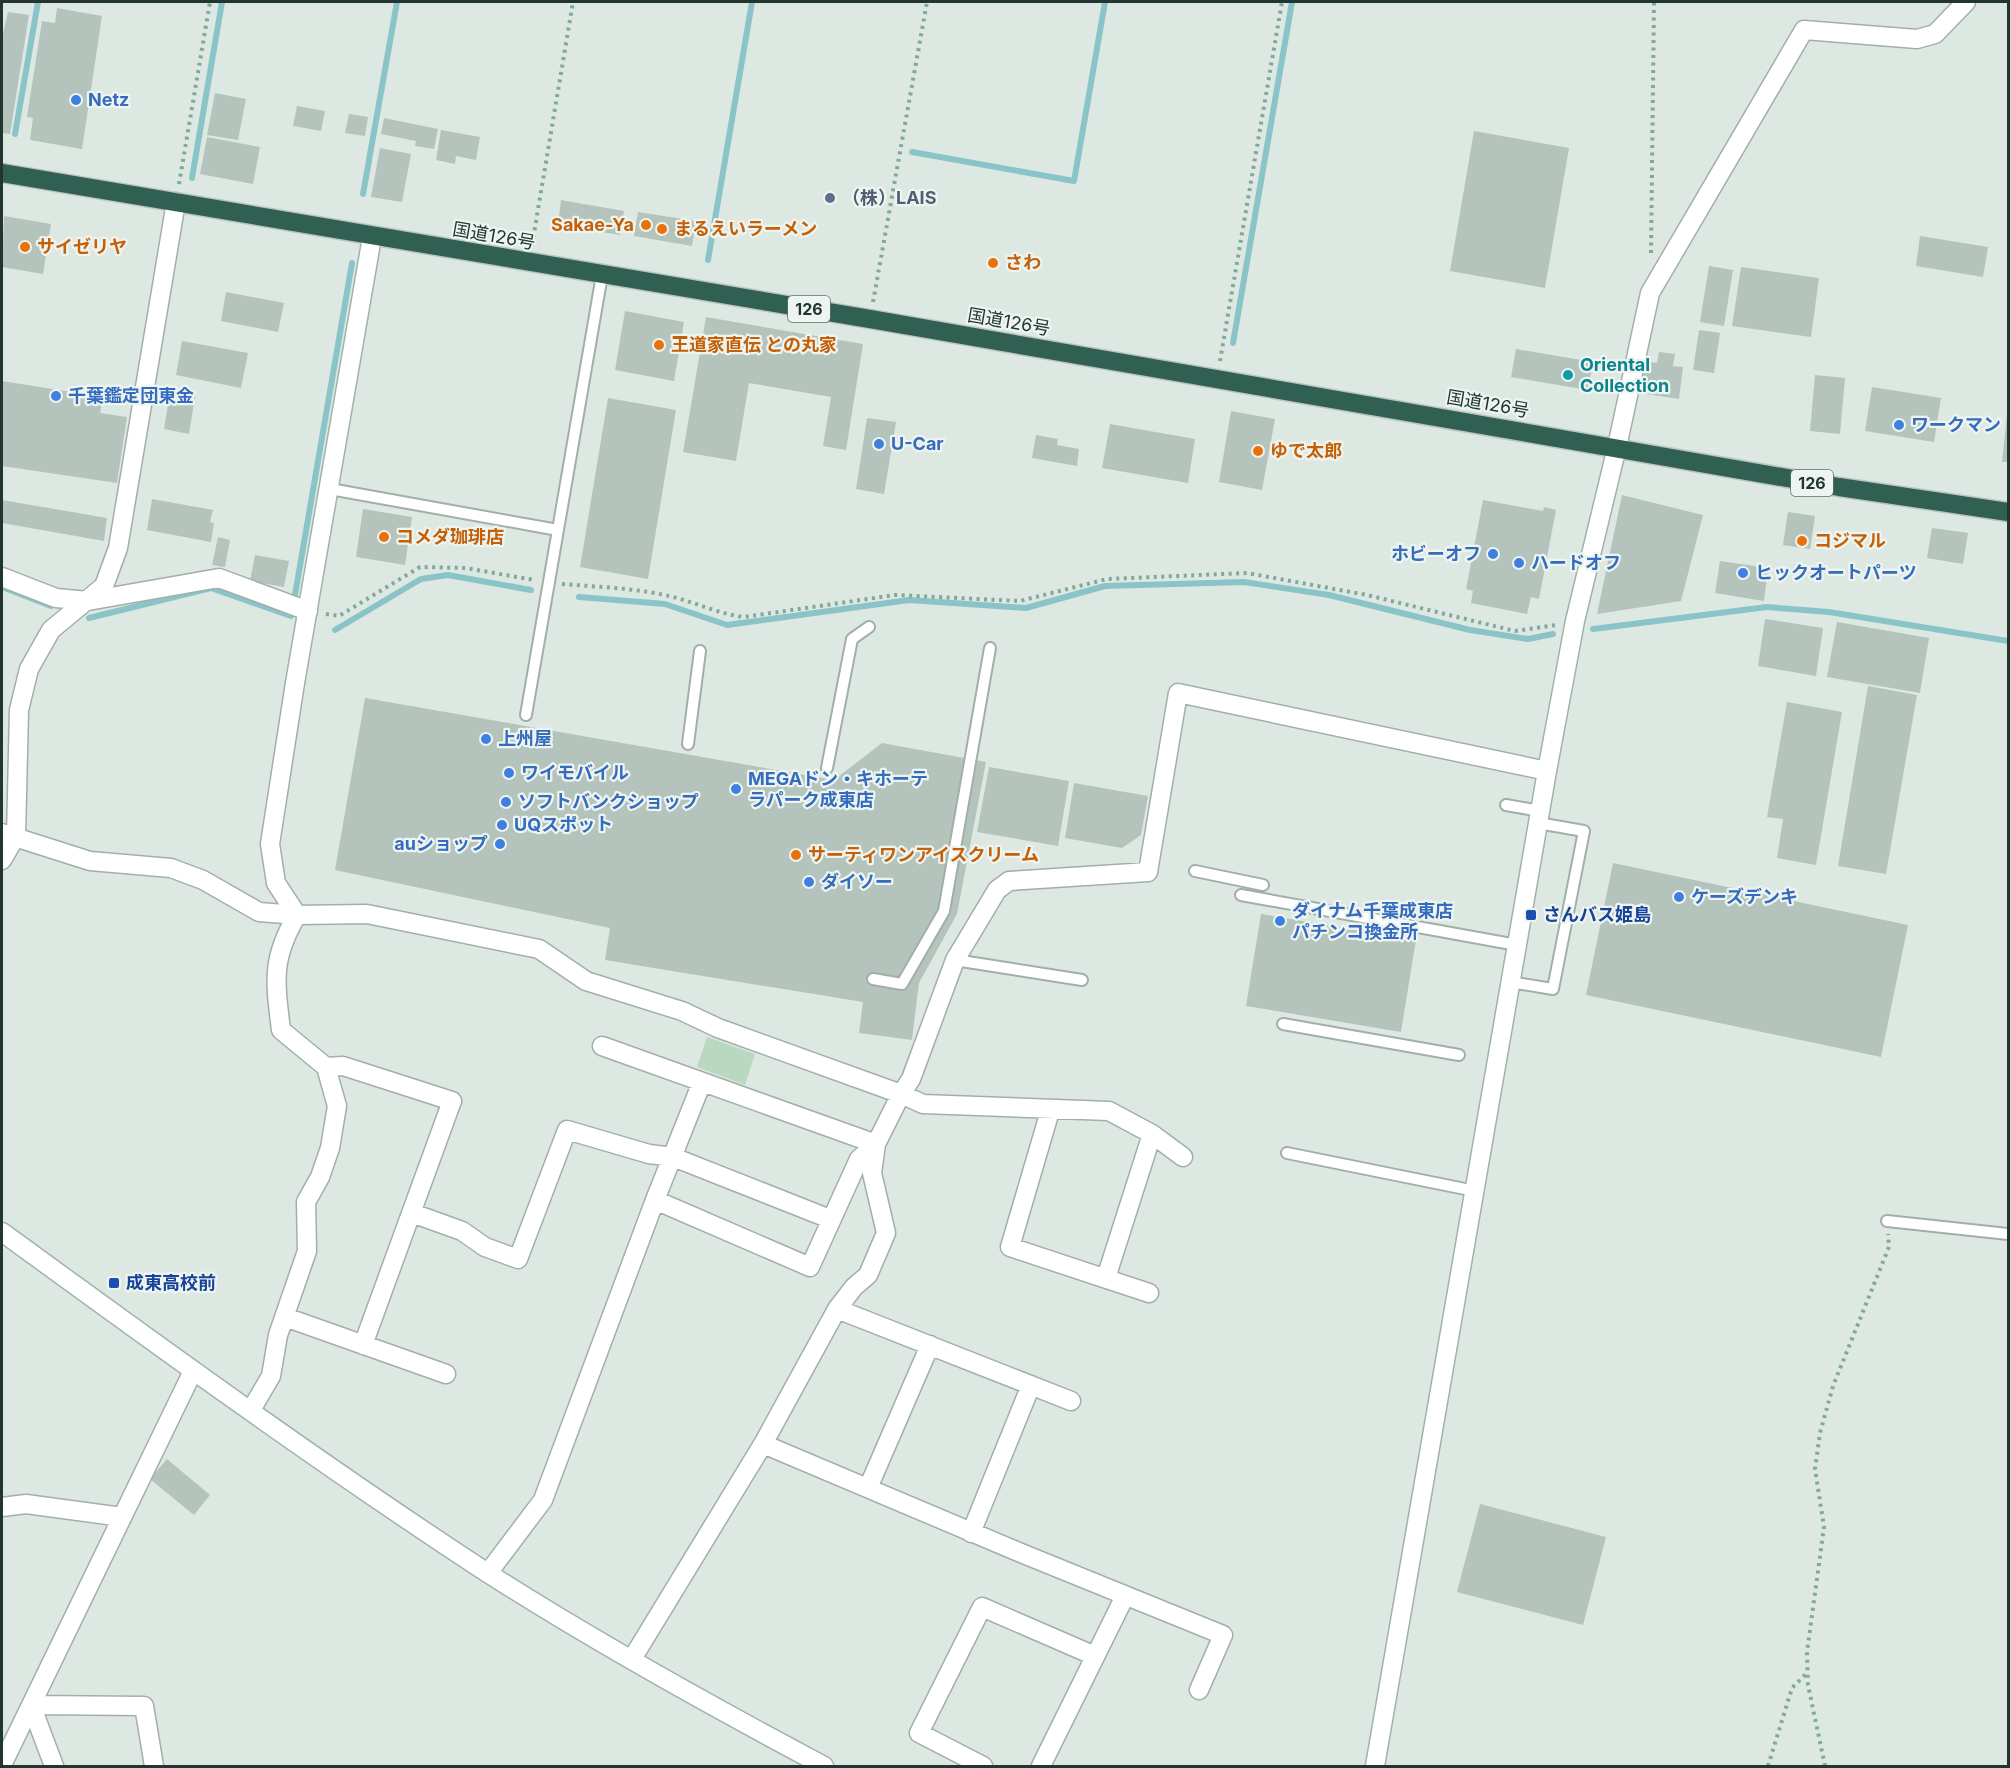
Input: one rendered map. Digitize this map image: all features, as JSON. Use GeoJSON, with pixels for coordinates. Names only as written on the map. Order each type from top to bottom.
{"type":"FeatureCollection","features":[{"type":"Feature","properties":{"kind":"highway","name":"国道126号"},"geometry":{"type":"LineString","coordinates":[[2,173],[1617,447],[1839,488],[2008,512]]}},
{"type":"Feature","properties":{"kind":"street"},"geometry":{"type":"LineString","coordinates":[[1376,1767],[1547,771],[1575,621],[1617,447],[1650,293],[1804,30],[1917,39],[1935,34],[1966,2]]}},
{"type":"Feature","properties":{"kind":"street"},"geometry":{"type":"LineString","coordinates":[[2,860],[9,834],[19,710],[29,669],[51,630],[88,601],[104,585],[118,548],[176,202]]}},
{"type":"Feature","properties":{"kind":"street"},"geometry":{"type":"LineString","coordinates":[[297,915],[276,883],[270,844],[295,683],[372,237]]}},
{"type":"Feature","properties":{"kind":"street"},"geometry":{"type":"LineString","coordinates":[[2,577],[56,598],[88,601],[219,578],[308,611]]}},
{"type":"Feature","properties":{"kind":"street"},"geometry":{"type":"LineString","coordinates":[[632,1659],[763,1444],[837,1309],[854,1287],[868,1275],[886,1233],[872,1173],[876,1144],[911,1079],[955,960],[997,890],[1009,881],[1148,872],[1178,693],[1547,771]]}},
{"type":"Feature","properties":{"kind":"street"},"geometry":{"type":"LineString","coordinates":[[9,834],[90,861],[171,868],[203,880],[259,912],[297,915],[367,914],[539,949],[586,981],[682,1011],[718,1028],[923,1104],[1050,1111],[1109,1111],[1152,1134],[1183,1157]]}},
{"type":"Feature","properties":{"kind":"street"},"geometry":{"type":"LineString","coordinates":[[251,1410],[271,1376],[278,1335],[307,1251],[306,1202],[320,1177],[332,1137],[337,1106],[326,1068],[281,1030],[275,979],[282,940],[297,915]]}},
{"type":"Feature","properties":{"kind":"street"},"geometry":{"type":"LineString","coordinates":[[602,1046],[876,1144]]}},
{"type":"Feature","properties":{"kind":"street"},"geometry":{"type":"LineString","coordinates":[[326,1068],[343,1066],[452,1101],[363,1345]]}},
{"type":"Feature","properties":{"kind":"street"},"geometry":{"type":"LineString","coordinates":[[488,1573],[543,1500],[655,1200],[702,1082]]}},
{"type":"Feature","properties":{"kind":"street"},"geometry":{"type":"LineString","coordinates":[[1050,1111],[1010,1247],[1149,1293]]}},
{"type":"Feature","properties":{"kind":"street"},"geometry":{"type":"LineString","coordinates":[[412,1213],[462,1231],[485,1247],[518,1259],[567,1130],[649,1154],[673,1157],[830,1219]]}},
{"type":"Feature","properties":{"kind":"street"},"geometry":{"type":"LineString","coordinates":[[1106,1278],[1152,1134]]}},
{"type":"Feature","properties":{"kind":"street"},"geometry":{"type":"LineString","coordinates":[[655,1200],[810,1267],[859,1159],[876,1144]]}},
{"type":"Feature","properties":{"kind":"street"},"geometry":{"type":"LineString","coordinates":[[2,1232],[193,1371],[488,1573],[632,1659],[824,1767]]}},
{"type":"Feature","properties":{"kind":"street"},"geometry":{"type":"LineString","coordinates":[[837,1309],[1071,1401]]}},
{"type":"Feature","properties":{"kind":"street"},"geometry":{"type":"LineString","coordinates":[[285,1317],[446,1374]]}},
{"type":"Feature","properties":{"kind":"street"},"geometry":{"type":"LineString","coordinates":[[868,1488],[930,1346]]}},
{"type":"Feature","properties":{"kind":"street"},"geometry":{"type":"LineString","coordinates":[[2,1765],[193,1371]]}},
{"type":"Feature","properties":{"kind":"street"},"geometry":{"type":"LineString","coordinates":[[971,1533],[1031,1385]]}},
{"type":"Feature","properties":{"kind":"street"},"geometry":{"type":"LineString","coordinates":[[763,1444],[971,1533],[1222,1635],[1199,1690]]}},
{"type":"Feature","properties":{"kind":"street"},"geometry":{"type":"LineString","coordinates":[[2,1507],[26,1504],[122,1517]]}},
{"type":"Feature","properties":{"kind":"street"},"geometry":{"type":"LineString","coordinates":[[1041,1767],[1125,1596]]}},
{"type":"Feature","properties":{"kind":"street"},"geometry":{"type":"LineString","coordinates":[[983,1767],[919,1732],[982,1607],[1095,1656]]}},
{"type":"Feature","properties":{"kind":"street"},"geometry":{"type":"LineString","coordinates":[[31,1704],[54,1767]]}},
{"type":"Feature","properties":{"kind":"street"},"geometry":{"type":"LineString","coordinates":[[31,1704],[144,1706],[154,1767]]}},
{"type":"Feature","properties":{"kind":"lane"},"geometry":{"type":"LineString","coordinates":[[526,715],[602,275]]}},
{"type":"Feature","properties":{"kind":"lane"},"geometry":{"type":"LineString","coordinates":[[330,489],[558,530]]}},
{"type":"Feature","properties":{"kind":"lane"},"geometry":{"type":"LineString","coordinates":[[827,768],[852,639],[869,627]]}},
{"type":"Feature","properties":{"kind":"lane"},"geometry":{"type":"LineString","coordinates":[[873,979],[902,984],[944,911],[990,648]]}},
{"type":"Feature","properties":{"kind":"lane"},"geometry":{"type":"LineString","coordinates":[[688,744],[700,651]]}},
{"type":"Feature","properties":{"kind":"lane"},"geometry":{"type":"LineString","coordinates":[[1506,805],[1584,831],[1553,989],[1510,982]]}},
{"type":"Feature","properties":{"kind":"lane"},"geometry":{"type":"LineString","coordinates":[[1195,871],[1263,885]]}},
{"type":"Feature","properties":{"kind":"lane"},"geometry":{"type":"LineString","coordinates":[[1241,895],[1517,945]]}},
{"type":"Feature","properties":{"kind":"lane"},"geometry":{"type":"LineString","coordinates":[[955,960],[1082,980]]}},
{"type":"Feature","properties":{"kind":"lane"},"geometry":{"type":"LineString","coordinates":[[1282,1024],[1459,1055]]}},
{"type":"Feature","properties":{"kind":"lane"},"geometry":{"type":"LineString","coordinates":[[1287,1153],[1475,1191]]}},
{"type":"Feature","properties":{"kind":"lane"},"geometry":{"type":"LineString","coordinates":[[1887,1221],[2008,1234]]}},
{"type":"Feature","properties":{"kind":"path"},"geometry":{"type":"LineString","coordinates":[[176,202],[210,2]]}},
{"type":"Feature","properties":{"kind":"path"},"geometry":{"type":"LineString","coordinates":[[529,264],[573,2]]}},
{"type":"Feature","properties":{"kind":"path"},"geometry":{"type":"LineString","coordinates":[[870,319],[927,2]]}},
{"type":"Feature","properties":{"kind":"path"},"geometry":{"type":"LineString","coordinates":[[1217,379],[1282,2]]}},
{"type":"Feature","properties":{"kind":"path"},"geometry":{"type":"LineString","coordinates":[[1651,258],[1654,2]]}},
{"type":"Feature","properties":{"kind":"path"},"geometry":{"type":"LineString","coordinates":[[308,611],[339,616],[420,567],[466,568],[549,583],[646,591],[675,597],[726,615],[744,617],[895,594],[1020,601],[1107,579],[1246,573],[1367,595],[1515,631],[1575,621]]}},
{"type":"Feature","properties":{"kind":"path"},"geometry":{"type":"LineString","coordinates":[[1825,1767],[1808,1672],[1808,1652],[1824,1527],[1815,1469],[1820,1433],[1833,1386],[1889,1247],[1887,1221]]}},
{"type":"Feature","properties":{"kind":"path"},"geometry":{"type":"LineString","coordinates":[[1768,1767],[1792,1688],[1808,1672]]}},
{"type":"Feature","properties":{"kind":"green space"},"geometry":{"type":"Polygon","coordinates":[[[707,1037],[755,1054],[745,1085],[697,1067],[707,1037]]]}},
{"type":"Feature","properties":{"kind":"building"},"geometry":{"type":"Polygon","coordinates":[[[57,8],[102,16],[82,149],[30,140],[33,118],[27,117],[42,21],[55,23],[57,8]]]}},
{"type":"Feature","properties":{"kind":"building"},"geometry":{"type":"Polygon","coordinates":[[[8,12],[29,15],[10,134],[2,133],[2,38],[8,12]]]}},
{"type":"Feature","properties":{"kind":"building"},"geometry":{"type":"Polygon","coordinates":[[[215,93],[246,99],[238,140],[207,135],[215,93]]]}},
{"type":"Feature","properties":{"kind":"building"},"geometry":{"type":"Polygon","coordinates":[[[297,106],[325,111],[321,131],[293,126],[297,106]]]}},
{"type":"Feature","properties":{"kind":"building"},"geometry":{"type":"Polygon","coordinates":[[[349,114],[368,117],[365,136],[345,133],[349,114]]]}},
{"type":"Feature","properties":{"kind":"building"},"geometry":{"type":"Polygon","coordinates":[[[384,118],[438,129],[434,149],[415,146],[416,141],[381,134],[384,118]]]}},
{"type":"Feature","properties":{"kind":"building"},"geometry":{"type":"Polygon","coordinates":[[[441,130],[480,137],[476,160],[456,156],[455,164],[436,160],[441,130]]]}},
{"type":"Feature","properties":{"kind":"building"},"geometry":{"type":"Polygon","coordinates":[[[1474,131],[1569,148],[1545,288],[1450,271],[1474,131]]]}},
{"type":"Feature","properties":{"kind":"building"},"geometry":{"type":"Polygon","coordinates":[[[207,137],[260,147],[253,184],[200,174],[207,137]]]}},
{"type":"Feature","properties":{"kind":"building"},"geometry":{"type":"Polygon","coordinates":[[[380,148],[411,154],[402,202],[371,197],[380,148]]]}},
{"type":"Feature","properties":{"kind":"building"},"geometry":{"type":"Polygon","coordinates":[[[561,200],[624,211],[620,235],[558,225],[561,200]]]}},
{"type":"Feature","properties":{"kind":"building"},"geometry":{"type":"Polygon","coordinates":[[[638,212],[696,221],[692,246],[634,236],[638,212]]]}},
{"type":"Feature","properties":{"kind":"building"},"geometry":{"type":"Polygon","coordinates":[[[4,216],[51,224],[43,274],[2,267],[4,216]]]}},
{"type":"Feature","properties":{"kind":"building"},"geometry":{"type":"Polygon","coordinates":[[[1920,236],[1988,247],[1983,277],[1916,266],[1920,236]]]}},
{"type":"Feature","properties":{"kind":"building"},"geometry":{"type":"Polygon","coordinates":[[[1709,266],[1733,270],[1724,326],[1700,322],[1709,266]]]}},
{"type":"Feature","properties":{"kind":"building"},"geometry":{"type":"Polygon","coordinates":[[[1741,267],[1819,278],[1811,337],[1732,326],[1741,267]]]}},
{"type":"Feature","properties":{"kind":"building"},"geometry":{"type":"Polygon","coordinates":[[[226,292],[284,303],[278,332],[221,321],[226,292]]]}},
{"type":"Feature","properties":{"kind":"building"},"geometry":{"type":"Polygon","coordinates":[[[625,311],[684,322],[674,381],[615,370],[625,311]]]}},
{"type":"Feature","properties":{"kind":"building"},"geometry":{"type":"Polygon","coordinates":[[[706,317],[863,344],[846,450],[823,446],[831,397],[749,383],[736,461],[683,452],[706,317]]]}},
{"type":"Feature","properties":{"kind":"building"},"geometry":{"type":"Polygon","coordinates":[[[1699,330],[1720,333],[1714,373],[1693,370],[1699,330]]]}},
{"type":"Feature","properties":{"kind":"building"},"geometry":{"type":"Polygon","coordinates":[[[182,341],[248,353],[241,388],[176,375],[182,341]]]}},
{"type":"Feature","properties":{"kind":"building"},"geometry":{"type":"Polygon","coordinates":[[[1516,349],[1593,362],[1588,390],[1511,377],[1516,349]]]}},
{"type":"Feature","properties":{"kind":"building"},"geometry":{"type":"Polygon","coordinates":[[[1659,352],[1675,354],[1673,366],[1683,367],[1679,399],[1640,393],[1645,361],[1657,363],[1659,352]]]}},
{"type":"Feature","properties":{"kind":"building"},"geometry":{"type":"Polygon","coordinates":[[[1815,375],[1845,378],[1840,434],[1810,431],[1815,375]]]}},
{"type":"Feature","properties":{"kind":"building"},"geometry":{"type":"Polygon","coordinates":[[[2,381],[103,397],[100,413],[127,417],[117,483],[2,466],[2,381]]]}},
{"type":"Feature","properties":{"kind":"building"},"geometry":{"type":"Polygon","coordinates":[[[1872,387],[1941,398],[1934,442],[1865,431],[1872,387]]]}},
{"type":"Feature","properties":{"kind":"building"},"geometry":{"type":"Polygon","coordinates":[[[170,392],[195,397],[189,434],[164,429],[170,392]]]}},
{"type":"Feature","properties":{"kind":"building"},"geometry":{"type":"Polygon","coordinates":[[[608,398],[676,410],[648,579],[580,567],[608,398]]]}},
{"type":"Feature","properties":{"kind":"building"},"geometry":{"type":"Polygon","coordinates":[[[1231,411],[1275,419],[1262,490],[1219,482],[1231,411]]]}},
{"type":"Feature","properties":{"kind":"building"},"geometry":{"type":"Polygon","coordinates":[[[2007,415],[2008,462],[2002,462],[2007,415]]]}},
{"type":"Feature","properties":{"kind":"building"},"geometry":{"type":"Polygon","coordinates":[[[867,418],[896,422],[884,494],[856,489],[867,418]]]}},
{"type":"Feature","properties":{"kind":"building"},"geometry":{"type":"Polygon","coordinates":[[[1110,424],[1195,439],[1188,483],[1102,468],[1110,424]]]}},
{"type":"Feature","properties":{"kind":"building"},"geometry":{"type":"Polygon","coordinates":[[[1036,435],[1058,439],[1057,445],[1079,449],[1077,466],[1032,458],[1036,435]]]}},
{"type":"Feature","properties":{"kind":"building"},"geometry":{"type":"Polygon","coordinates":[[[1622,495],[1703,515],[1681,601],[1597,614],[1622,495]]]}},
{"type":"Feature","properties":{"kind":"building"},"geometry":{"type":"Polygon","coordinates":[[[152,499],[213,510],[210,522],[214,523],[211,542],[147,530],[152,499]]]}},
{"type":"Feature","properties":{"kind":"building"},"geometry":{"type":"Polygon","coordinates":[[[2,500],[107,518],[104,541],[2,523],[2,500]]]}},
{"type":"Feature","properties":{"kind":"building"},"geometry":{"type":"Polygon","coordinates":[[[1483,500],[1543,511],[1544,507],[1556,510],[1539,599],[1531,597],[1527,614],[1471,603],[1473,591],[1466,589],[1483,500]]]}},
{"type":"Feature","properties":{"kind":"building","name":"コメダ珈琲店"},"geometry":{"type":"Polygon","coordinates":[[[363,509],[412,517],[405,565],[356,557],[363,509]]]}},
{"type":"Feature","properties":{"kind":"building"},"geometry":{"type":"Polygon","coordinates":[[[1788,512],[1815,516],[1810,549],[1783,545],[1788,512]]]}},
{"type":"Feature","properties":{"kind":"building"},"geometry":{"type":"Polygon","coordinates":[[[1932,528],[1968,533],[1963,564],[1927,558],[1932,528]]]}},
{"type":"Feature","properties":{"kind":"building"},"geometry":{"type":"Polygon","coordinates":[[[218,537],[230,540],[225,567],[212,565],[218,537]]]}},
{"type":"Feature","properties":{"kind":"building"},"geometry":{"type":"Polygon","coordinates":[[[255,555],[289,561],[284,587],[250,581],[255,555]]]}},
{"type":"Feature","properties":{"kind":"building"},"geometry":{"type":"Polygon","coordinates":[[[1720,561],[1768,568],[1764,601],[1715,593],[1720,561]]]}},
{"type":"Feature","properties":{"kind":"building"},"geometry":{"type":"Polygon","coordinates":[[[1765,619],[1823,628],[1816,676],[1758,666],[1765,619]]]}},
{"type":"Feature","properties":{"kind":"building"},"geometry":{"type":"Polygon","coordinates":[[[1837,622],[1929,638],[1920,693],[1827,677],[1837,622]]]}},
{"type":"Feature","properties":{"kind":"building"},"geometry":{"type":"Polygon","coordinates":[[[1868,686],[1917,695],[1886,874],[1838,866],[1868,686]]]}},
{"type":"Feature","properties":{"kind":"building"},"geometry":{"type":"Polygon","coordinates":[[[365,698],[834,780],[882,743],[986,762],[957,914],[919,983],[912,1040],[859,1033],[863,1002],[605,960],[610,928],[335,870],[365,698]]]}},
{"type":"Feature","properties":{"kind":"building"},"geometry":{"type":"Polygon","coordinates":[[[1787,702],[1842,712],[1816,865],[1777,858],[1783,819],[1767,817],[1787,702]]]}},
{"type":"Feature","properties":{"kind":"building"},"geometry":{"type":"Polygon","coordinates":[[[989,767],[1069,781],[1058,846],[977,832],[989,767]]]}},
{"type":"Feature","properties":{"kind":"building"},"geometry":{"type":"Polygon","coordinates":[[[1074,783],[1148,796],[1141,835],[1122,848],[1065,838],[1074,783]]]}},
{"type":"Feature","properties":{"kind":"building"},"geometry":{"type":"Polygon","coordinates":[[[1613,863],[1908,925],[1881,1057],[1586,995],[1613,863]]]}},
{"type":"Feature","properties":{"kind":"building"},"geometry":{"type":"Polygon","coordinates":[[[1261,914],[1416,940],[1401,1032],[1246,1006],[1261,914]]]}},
{"type":"Feature","properties":{"kind":"building"},"geometry":{"type":"Polygon","coordinates":[[[167,1459],[210,1495],[194,1515],[150,1479],[167,1459]]]}},
{"type":"Feature","properties":{"kind":"building"},"geometry":{"type":"Polygon","coordinates":[[[1480,1504],[1606,1537],[1583,1625],[1457,1592],[1480,1504]]]}},
{"type":"Feature","properties":{"kind":"waterway"},"geometry":{"type":"LineString","coordinates":[[15,134],[38,2]]}},
{"type":"Feature","properties":{"kind":"waterway"},"geometry":{"type":"LineString","coordinates":[[192,178],[222,2]]}},
{"type":"Feature","properties":{"kind":"waterway"},"geometry":{"type":"LineString","coordinates":[[363,194],[397,2]]}},
{"type":"Feature","properties":{"kind":"waterway"},"geometry":{"type":"LineString","coordinates":[[708,260],[752,2]]}},
{"type":"Feature","properties":{"kind":"waterway"},"geometry":{"type":"LineString","coordinates":[[912,152],[1074,181],[1105,2]]}},
{"type":"Feature","properties":{"kind":"waterway"},"geometry":{"type":"LineString","coordinates":[[1233,343],[1292,2]]}},
{"type":"Feature","properties":{"kind":"waterway"},"geometry":{"type":"LineString","coordinates":[[295,595],[352,263]]}},
{"type":"Feature","properties":{"kind":"waterway"},"geometry":{"type":"LineString","coordinates":[[335,630],[421,579],[448,575],[531,590]]}},
{"type":"Feature","properties":{"kind":"waterway"},"geometry":{"type":"LineString","coordinates":[[579,597],[665,604],[727,625],[909,600],[1026,608],[1105,586],[1244,582],[1329,595],[1470,630],[1528,639],[1553,634]]}},
{"type":"Feature","properties":{"kind":"waterway"},"geometry":{"type":"LineString","coordinates":[[2,587],[51,606]]}},
{"type":"Feature","properties":{"kind":"waterway"},"geometry":{"type":"LineString","coordinates":[[89,618],[211,588],[291,616]]}},
{"type":"Feature","properties":{"kind":"waterway"},"geometry":{"type":"LineString","coordinates":[[1593,629],[1767,607],[1829,612],[2008,641]]}},
{"type":"Feature","properties":{"kind":"place","name":"Netz"},"geometry":{"type":"Point","coordinates":[76,100]}},
{"type":"Feature","properties":{"kind":"place","name":"（株）LAIS"},"geometry":{"type":"Point","coordinates":[830,198]}},
{"type":"Feature","properties":{"kind":"place","name":"Sakae-Ya"},"geometry":{"type":"Point","coordinates":[646,225]}},
{"type":"Feature","properties":{"kind":"place","name":"まるえいラーメン"},"geometry":{"type":"Point","coordinates":[662,229]}},
{"type":"Feature","properties":{"kind":"place","name":"サイゼリヤ"},"geometry":{"type":"Point","coordinates":[25,247]}},
{"type":"Feature","properties":{"kind":"place","name":"さわ"},"geometry":{"type":"Point","coordinates":[993,263]}},
{"type":"Feature","properties":{"kind":"place","name":"王道家直伝 との丸家"},"geometry":{"type":"Point","coordinates":[659,345]}},
{"type":"Feature","properties":{"kind":"place","name":"Oriental Collection"},"geometry":{"type":"Point","coordinates":[1568,375]}},
{"type":"Feature","properties":{"kind":"place","name":"千葉鑑定団東金"},"geometry":{"type":"Point","coordinates":[56,396]}},
{"type":"Feature","properties":{"kind":"place","name":"ワークマン"},"geometry":{"type":"Point","coordinates":[1899,425]}},
{"type":"Feature","properties":{"kind":"place","name":"U-Car"},"geometry":{"type":"Point","coordinates":[879,444]}},
{"type":"Feature","properties":{"kind":"place","name":"ゆで太郎"},"geometry":{"type":"Point","coordinates":[1258,451]}},
{"type":"Feature","properties":{"kind":"place","name":"コメダ珈琲店"},"geometry":{"type":"Point","coordinates":[384,537]}},
{"type":"Feature","properties":{"kind":"place","name":"コジマル"},"geometry":{"type":"Point","coordinates":[1802,541]}},
{"type":"Feature","properties":{"kind":"place","name":"ホビーオフ"},"geometry":{"type":"Point","coordinates":[1493,554]}},
{"type":"Feature","properties":{"kind":"place","name":"ハードオフ"},"geometry":{"type":"Point","coordinates":[1519,563]}},
{"type":"Feature","properties":{"kind":"place","name":"ヒックオートパーツ"},"geometry":{"type":"Point","coordinates":[1743,573]}},
{"type":"Feature","properties":{"kind":"place","name":"上州屋"},"geometry":{"type":"Point","coordinates":[486,739]}},
{"type":"Feature","properties":{"kind":"place","name":"ワイモバイル"},"geometry":{"type":"Point","coordinates":[509,773]}},
{"type":"Feature","properties":{"kind":"place","name":"MEGAドン・キホーテ ラパーク成東店"},"geometry":{"type":"Point","coordinates":[736,789]}},
{"type":"Feature","properties":{"kind":"place","name":"ソフトバンクショップ"},"geometry":{"type":"Point","coordinates":[506,802]}},
{"type":"Feature","properties":{"kind":"place","name":"UQスポット"},"geometry":{"type":"Point","coordinates":[502,825]}},
{"type":"Feature","properties":{"kind":"place","name":"auショップ"},"geometry":{"type":"Point","coordinates":[500,844]}},
{"type":"Feature","properties":{"kind":"place","name":"サーティワンアイスクリーム"},"geometry":{"type":"Point","coordinates":[796,855]}},
{"type":"Feature","properties":{"kind":"place","name":"ダイソー"},"geometry":{"type":"Point","coordinates":[809,882]}},
{"type":"Feature","properties":{"kind":"place","name":"ケーズデンキ"},"geometry":{"type":"Point","coordinates":[1679,897]}},
{"type":"Feature","properties":{"kind":"place","name":"さんバス姫島"},"geometry":{"type":"Point","coordinates":[1531,915]}},
{"type":"Feature","properties":{"kind":"place","name":"ダイナム千葉成東店 パチンコ換金所"},"geometry":{"type":"Point","coordinates":[1280,921]}},
{"type":"Feature","properties":{"kind":"place","name":"成東高校前"},"geometry":{"type":"Point","coordinates":[114,1283]}}]}
